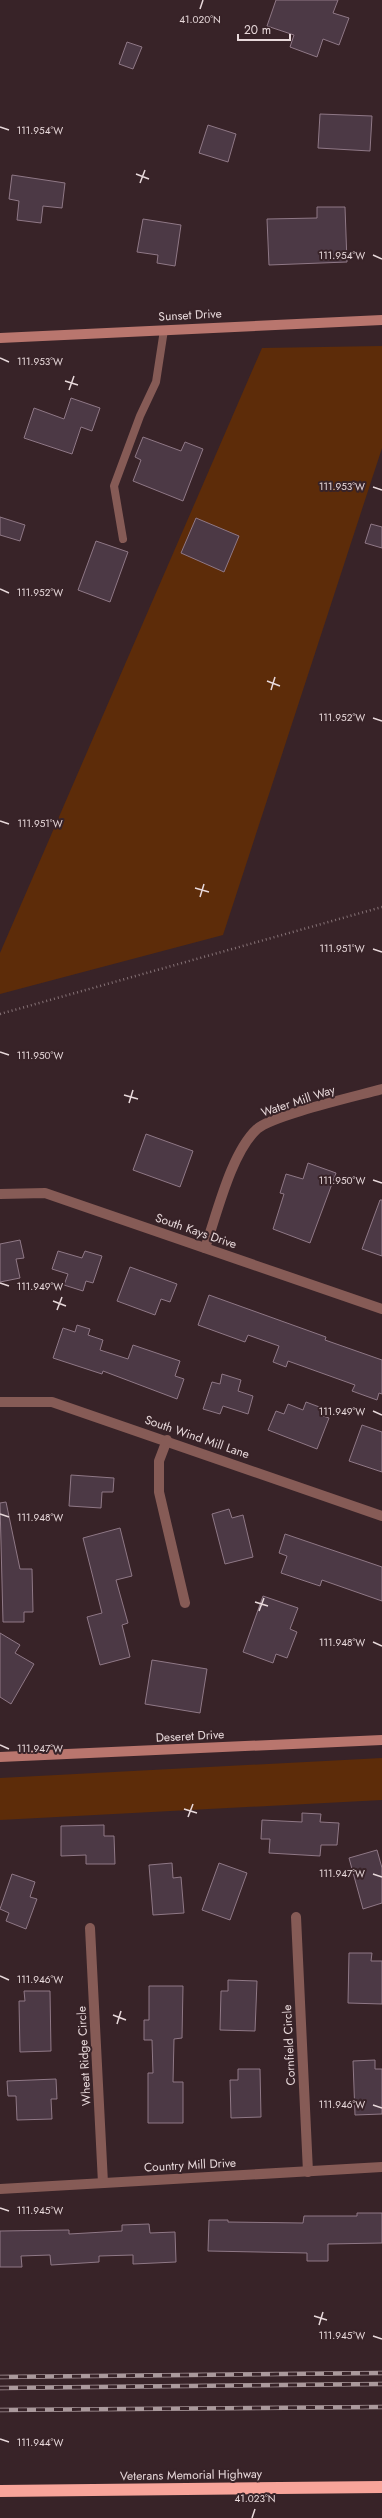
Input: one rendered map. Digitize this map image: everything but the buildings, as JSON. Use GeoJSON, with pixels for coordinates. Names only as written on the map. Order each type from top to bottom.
{"type":"FeatureCollection","features":[{"type":"Feature","properties":{"kind":"highway","name":"Veterans Memorial Highway"},"geometry":{"type":"LineString","coordinates":[[0,2491],[382,2487]]}},
{"type":"Feature","properties":{"kind":"main road","name":"Sunset Drive"},"geometry":{"type":"LineString","coordinates":[[0,338],[382,320]]}},
{"type":"Feature","properties":{"kind":"main road","name":"Deseret Drive"},"geometry":{"type":"LineString","coordinates":[[0,1757],[382,1740]]}},
{"type":"Feature","properties":{"kind":"street","name":"Water Mill Way"},"geometry":{"type":"LineString","coordinates":[[205,1248],[239,1152],[258,1128],[281,1118],[382,1089]]}},
{"type":"Feature","properties":{"kind":"street","name":"South Kays Drive"},"geometry":{"type":"LineString","coordinates":[[0,1194],[44,1193],[382,1309]]}},
{"type":"Feature","properties":{"kind":"street","name":"South Wind Mill Lane"},"geometry":{"type":"LineString","coordinates":[[0,1402],[52,1402],[166,1440],[382,1516]]}},
{"type":"Feature","properties":{"kind":"street"},"geometry":{"type":"LineString","coordinates":[[166,1440],[159,1461],[159,1492],[185,1603]]}},
{"type":"Feature","properties":{"kind":"street","name":"Cornfield Circle"},"geometry":{"type":"LineString","coordinates":[[296,1917],[308,2172]]}},
{"type":"Feature","properties":{"kind":"street","name":"Wheat Ridge Circle"},"geometry":{"type":"LineString","coordinates":[[90,1928],[103,2183]]}},
{"type":"Feature","properties":{"kind":"street","name":"Country Mill Drive"},"geometry":{"type":"LineString","coordinates":[[0,2189],[382,2167]]}},
{"type":"Feature","properties":{"kind":"lane"},"geometry":{"type":"LineString","coordinates":[[123,539],[114,486],[140,416],[156,382],[164,330]]}},
{"type":"Feature","properties":{"kind":"path"},"geometry":{"type":"LineString","coordinates":[[0,1014],[382,907]]}},
{"type":"Feature","properties":{"kind":"shaded area"},"geometry":{"type":"Polygon","coordinates":[[[382,346],[382,448],[223,935],[0,994],[0,953],[262,348],[382,346]]]}},
{"type":"Feature","properties":{"kind":"shaded area"},"geometry":{"type":"Polygon","coordinates":[[[382,1758],[382,1800],[0,1820],[0,1778],[382,1758]]]}},
{"type":"Feature","properties":{"kind":"railway"},"geometry":{"type":"LineString","coordinates":[[0,2377],[382,2373]]}},
{"type":"Feature","properties":{"kind":"railway"},"geometry":{"type":"LineString","coordinates":[[0,2388],[382,2384]]}},
{"type":"Feature","properties":{"kind":"railway"},"geometry":{"type":"LineString","coordinates":[[0,2410],[382,2407]]}}]}
